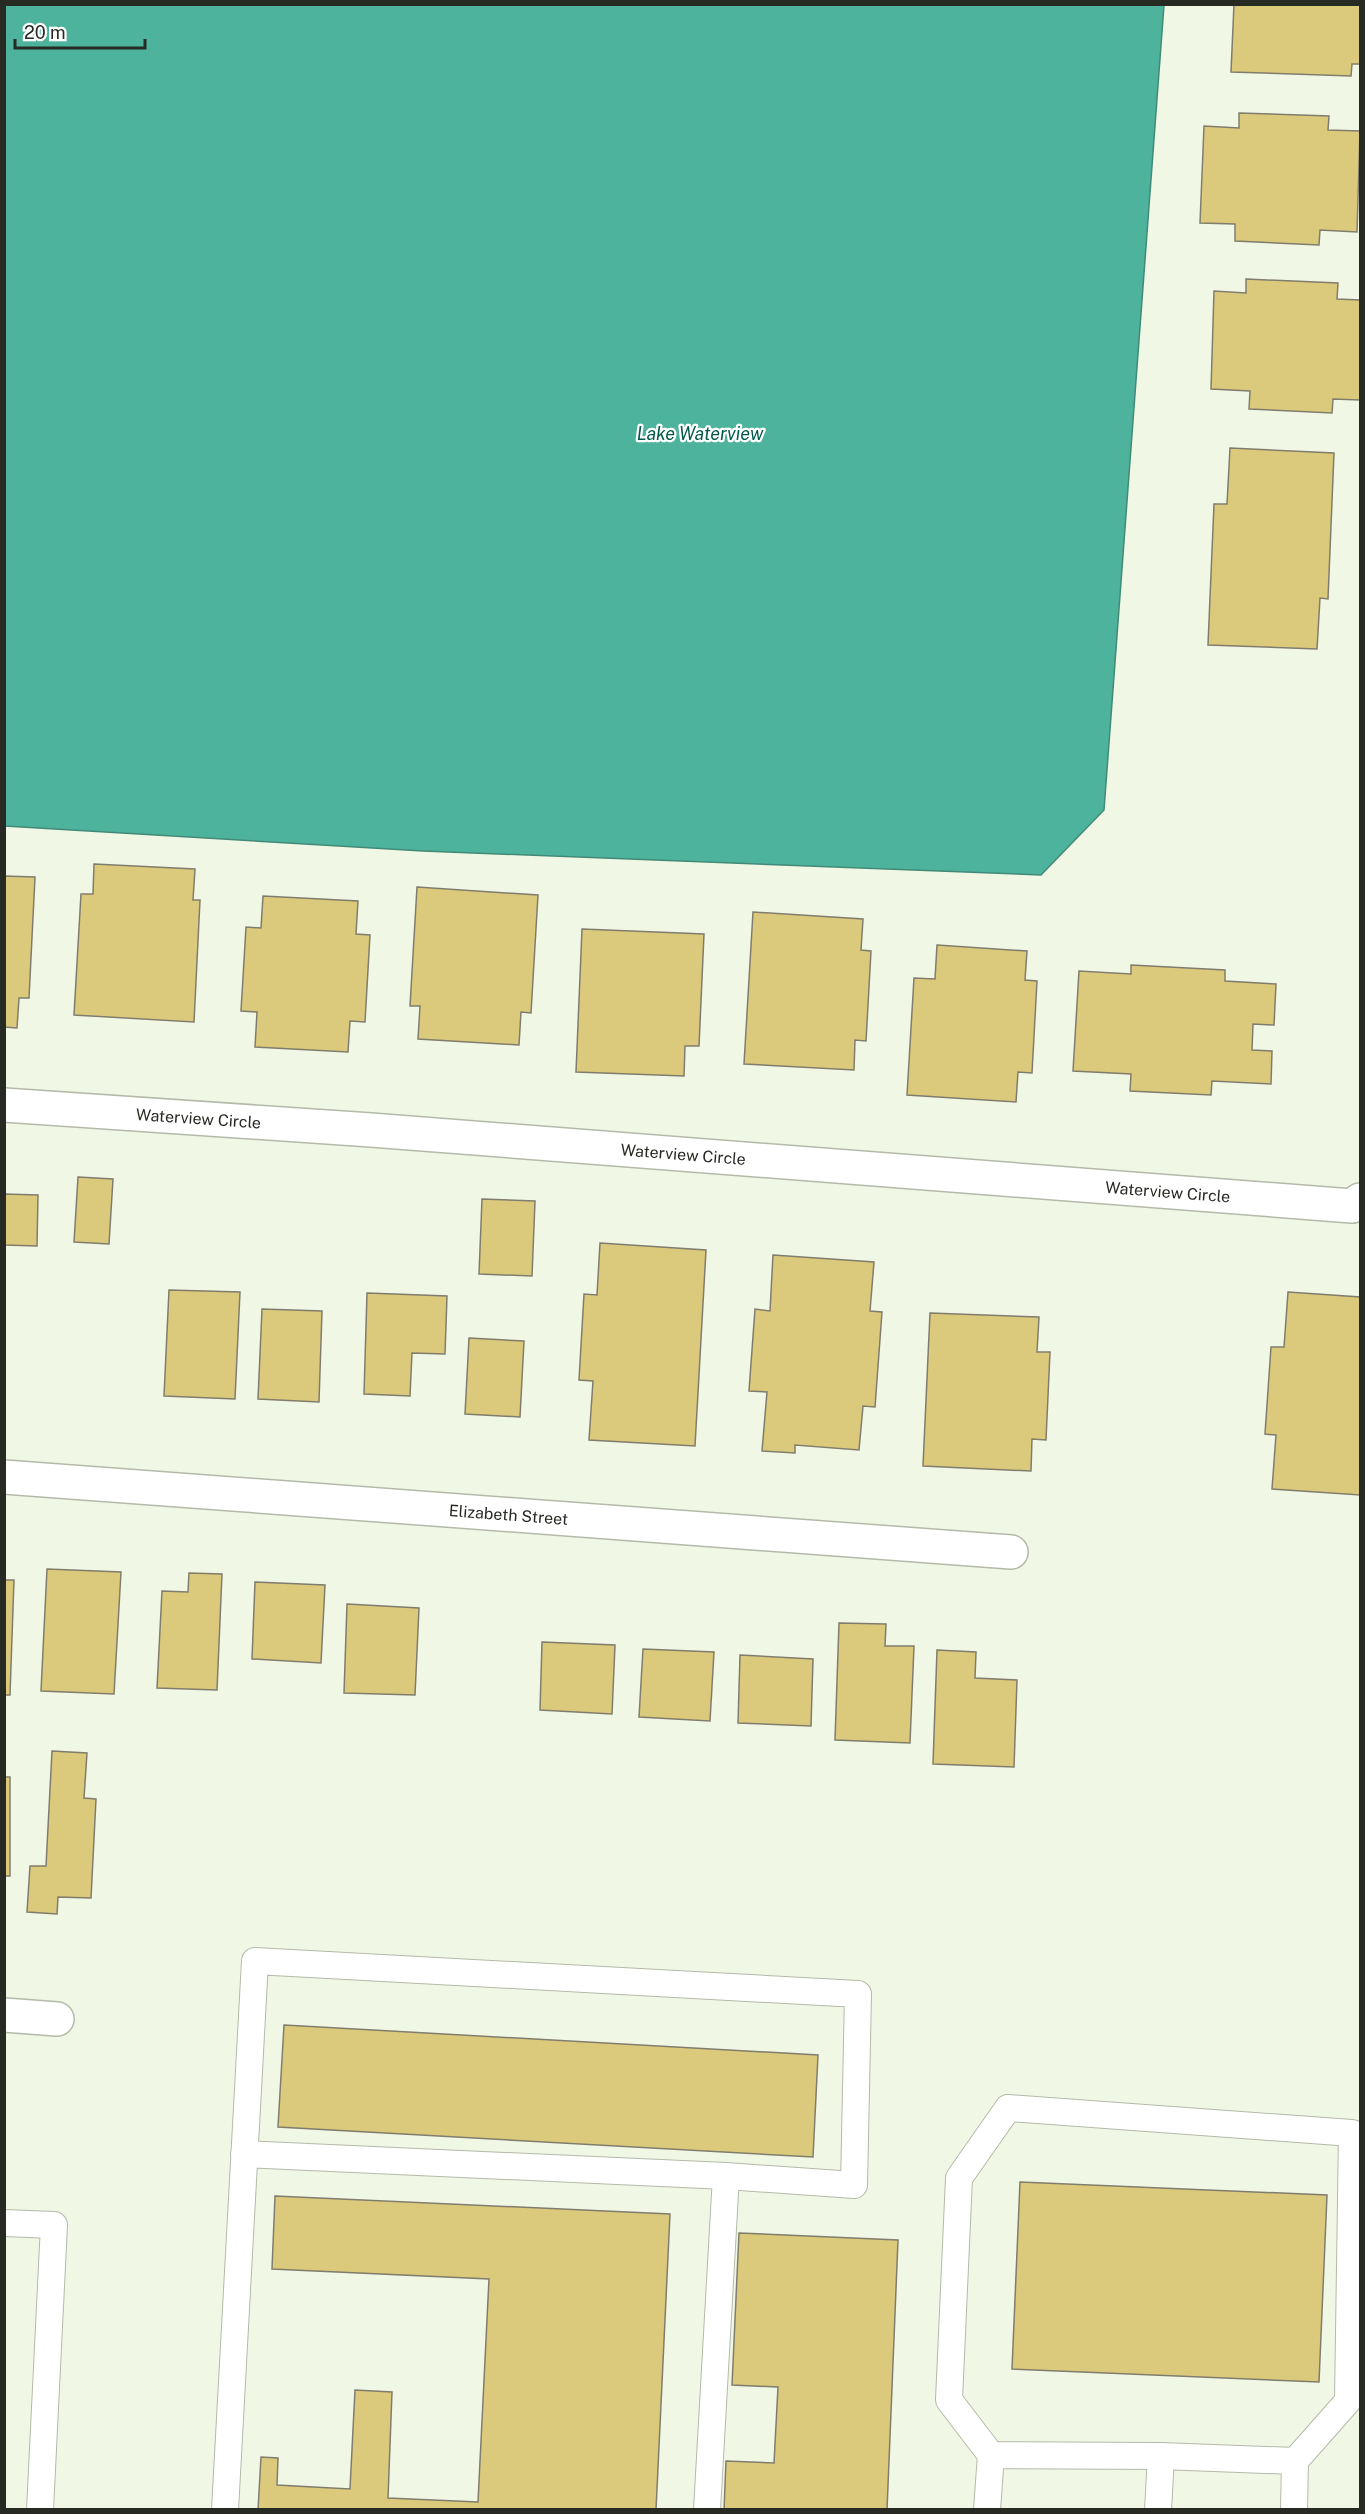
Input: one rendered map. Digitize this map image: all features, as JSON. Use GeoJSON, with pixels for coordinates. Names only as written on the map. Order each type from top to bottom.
{"type":"FeatureCollection","features":[{"type":"Feature","properties":{"kind":"street","name":"Waterview Circle"},"geometry":{"type":"LineString","coordinates":[[4,1105],[371,1130],[1352,1206],[1360,1200]]}},
{"type":"Feature","properties":{"kind":"street","name":"Elizabeth Street"},"geometry":{"type":"LineString","coordinates":[[4,1477],[1011,1551]]}},
{"type":"Feature","properties":{"kind":"street"},"geometry":{"type":"LineString","coordinates":[[4,2015],[57,2019]]}},
{"type":"Feature","properties":{"kind":"lane"},"geometry":{"type":"LineString","coordinates":[[225,2510],[244,2154],[255,1960],[858,1994],[854,2185],[726,2176],[244,2154]]}},
{"type":"Feature","properties":{"kind":"lane"},"geometry":{"type":"LineString","coordinates":[[987,2510],[991,2455],[949,2400],[958,2189],[959,2178],[1008,2108],[1352,2133],[1348,2401],[1294,2461],[1294,2510]]}},
{"type":"Feature","properties":{"kind":"lane"},"geometry":{"type":"LineString","coordinates":[[707,2510],[726,2176]]}},
{"type":"Feature","properties":{"kind":"lane"},"geometry":{"type":"LineString","coordinates":[[4,2223],[54,2225],[40,2510]]}},
{"type":"Feature","properties":{"kind":"lane"},"geometry":{"type":"LineString","coordinates":[[991,2455],[1161,2456],[1294,2461]]}},
{"type":"Feature","properties":{"kind":"lane"},"geometry":{"type":"LineString","coordinates":[[1158,2510],[1161,2456]]}},
{"type":"Feature","properties":{"kind":"water","name":"Lake Waterview"},"geometry":{"type":"Polygon","coordinates":[[[4,5],[1164,5],[1104,810],[1041,875],[423,851],[5,826],[4,5]]]}},
{"type":"Feature","properties":{"kind":"building"},"geometry":{"type":"Polygon","coordinates":[[[1234,4],[1360,4],[1360,64],[1352,64],[1351,76],[1231,72],[1234,4]]]}},
{"type":"Feature","properties":{"kind":"building"},"geometry":{"type":"Polygon","coordinates":[[[1239,113],[1329,116],[1328,130],[1360,131],[1357,232],[1320,230],[1319,245],[1235,241],[1235,224],[1200,223],[1204,126],[1239,128],[1239,113]]]}},
{"type":"Feature","properties":{"kind":"building"},"geometry":{"type":"Polygon","coordinates":[[[1246,279],[1338,283],[1337,299],[1360,300],[1360,400],[1333,399],[1332,413],[1249,409],[1250,391],[1211,389],[1214,291],[1246,293],[1246,279]]]}},
{"type":"Feature","properties":{"kind":"building"},"geometry":{"type":"Polygon","coordinates":[[[1230,448],[1334,453],[1328,599],[1320,598],[1317,649],[1208,645],[1214,504],[1227,504],[1230,448]]]}},
{"type":"Feature","properties":{"kind":"building"},"geometry":{"type":"Polygon","coordinates":[[[94,864],[195,869],[193,900],[200,900],[194,1022],[74,1015],[81,894],[93,894],[94,864]]]}},
{"type":"Feature","properties":{"kind":"building"},"geometry":{"type":"Polygon","coordinates":[[[4,876],[35,877],[29,998],[19,998],[17,1028],[4,1027],[4,876]]]}},
{"type":"Feature","properties":{"kind":"building"},"geometry":{"type":"Polygon","coordinates":[[[417,887],[538,895],[531,1013],[521,1012],[519,1045],[418,1039],[420,1006],[410,1006],[417,887]]]}},
{"type":"Feature","properties":{"kind":"building"},"geometry":{"type":"Polygon","coordinates":[[[263,896],[358,901],[356,934],[370,935],[365,1022],[350,1021],[348,1052],[255,1047],[257,1012],[241,1011],[246,927],[261,928],[263,896]]]}},
{"type":"Feature","properties":{"kind":"building"},"geometry":{"type":"Polygon","coordinates":[[[753,912],[863,919],[861,950],[871,951],[866,1041],[855,1040],[854,1070],[744,1064],[753,912]]]}},
{"type":"Feature","properties":{"kind":"building"},"geometry":{"type":"Polygon","coordinates":[[[582,929],[704,934],[699,1046],[685,1046],[684,1076],[576,1072],[582,929]]]}},
{"type":"Feature","properties":{"kind":"building"},"geometry":{"type":"Polygon","coordinates":[[[937,945],[1027,951],[1025,980],[1037,981],[1032,1073],[1018,1072],[1016,1102],[907,1095],[914,978],[935,979],[937,945]]]}},
{"type":"Feature","properties":{"kind":"building"},"geometry":{"type":"Polygon","coordinates":[[[1131,965],[1225,970],[1225,981],[1276,984],[1274,1025],[1253,1024],[1252,1050],[1272,1051],[1271,1084],[1212,1081],[1211,1095],[1130,1091],[1131,1074],[1073,1071],[1079,971],[1131,974],[1131,965]]]}},
{"type":"Feature","properties":{"kind":"building"},"geometry":{"type":"Polygon","coordinates":[[[78,1177],[113,1179],[109,1244],[74,1242],[78,1177]]]}},
{"type":"Feature","properties":{"kind":"building"},"geometry":{"type":"Polygon","coordinates":[[[4,1194],[38,1195],[37,1246],[4,1245],[4,1194]]]}},
{"type":"Feature","properties":{"kind":"building"},"geometry":{"type":"Polygon","coordinates":[[[482,1199],[535,1201],[532,1276],[479,1274],[482,1199]]]}},
{"type":"Feature","properties":{"kind":"building"},"geometry":{"type":"Polygon","coordinates":[[[600,1243],[706,1250],[695,1446],[589,1440],[593,1381],[579,1380],[584,1294],[597,1295],[600,1243]]]}},
{"type":"Feature","properties":{"kind":"building"},"geometry":{"type":"Polygon","coordinates":[[[773,1255],[874,1262],[870,1311],[882,1312],[875,1407],[863,1406],[859,1450],[795,1445],[795,1453],[762,1451],[767,1392],[749,1391],[755,1309],[770,1311],[773,1255]]]}},
{"type":"Feature","properties":{"kind":"building"},"geometry":{"type":"Polygon","coordinates":[[[169,1290],[240,1292],[235,1399],[164,1396],[169,1290]]]}},
{"type":"Feature","properties":{"kind":"building"},"geometry":{"type":"Polygon","coordinates":[[[1288,1292],[1360,1297],[1360,1495],[1272,1489],[1276,1435],[1265,1434],[1271,1347],[1284,1347],[1288,1292]]]}},
{"type":"Feature","properties":{"kind":"building"},"geometry":{"type":"Polygon","coordinates":[[[367,1293],[447,1296],[445,1354],[412,1353],[410,1396],[364,1394],[367,1293]]]}},
{"type":"Feature","properties":{"kind":"building"},"geometry":{"type":"Polygon","coordinates":[[[262,1309],[322,1311],[319,1402],[258,1399],[262,1309]]]}},
{"type":"Feature","properties":{"kind":"building"},"geometry":{"type":"Polygon","coordinates":[[[930,1313],[1039,1317],[1037,1352],[1050,1352],[1046,1440],[1032,1439],[1031,1471],[923,1466],[930,1313]]]}},
{"type":"Feature","properties":{"kind":"building"},"geometry":{"type":"Polygon","coordinates":[[[469,1338],[524,1341],[520,1417],[465,1414],[469,1338]]]}},
{"type":"Feature","properties":{"kind":"building"},"geometry":{"type":"Polygon","coordinates":[[[47,1569],[121,1572],[114,1694],[41,1691],[47,1569]]]}},
{"type":"Feature","properties":{"kind":"building"},"geometry":{"type":"Polygon","coordinates":[[[189,1573],[222,1574],[217,1690],[157,1688],[162,1591],[188,1592],[189,1573]]]}},
{"type":"Feature","properties":{"kind":"building"},"geometry":{"type":"Polygon","coordinates":[[[4,1580],[14,1580],[10,1695],[4,1695],[4,1580]]]}},
{"type":"Feature","properties":{"kind":"building"},"geometry":{"type":"Polygon","coordinates":[[[255,1582],[325,1585],[321,1663],[252,1659],[255,1582]]]}},
{"type":"Feature","properties":{"kind":"building"},"geometry":{"type":"Polygon","coordinates":[[[347,1604],[419,1608],[415,1695],[344,1693],[347,1604]]]}},
{"type":"Feature","properties":{"kind":"building"},"geometry":{"type":"Polygon","coordinates":[[[839,1623],[886,1624],[885,1646],[914,1646],[910,1743],[835,1740],[839,1623]]]}},
{"type":"Feature","properties":{"kind":"building"},"geometry":{"type":"Polygon","coordinates":[[[542,1642],[615,1645],[612,1714],[540,1710],[542,1642]]]}},
{"type":"Feature","properties":{"kind":"building"},"geometry":{"type":"Polygon","coordinates":[[[643,1649],[714,1652],[710,1721],[639,1717],[643,1649]]]}},
{"type":"Feature","properties":{"kind":"building"},"geometry":{"type":"Polygon","coordinates":[[[937,1650],[976,1652],[975,1678],[1017,1680],[1014,1767],[933,1764],[937,1650]]]}},
{"type":"Feature","properties":{"kind":"building"},"geometry":{"type":"Polygon","coordinates":[[[740,1655],[813,1659],[811,1726],[738,1723],[740,1655]]]}},
{"type":"Feature","properties":{"kind":"building"},"geometry":{"type":"Polygon","coordinates":[[[52,1751],[87,1753],[84,1798],[96,1799],[91,1898],[58,1897],[57,1914],[27,1912],[30,1866],[46,1866],[52,1751]]]}},
{"type":"Feature","properties":{"kind":"building"},"geometry":{"type":"Polygon","coordinates":[[[4,1777],[10,1777],[10,1876],[4,1876],[4,1777]]]}},
{"type":"Feature","properties":{"kind":"building"},"geometry":{"type":"Polygon","coordinates":[[[284,2025],[818,2055],[813,2157],[278,2127],[284,2025]]]}},
{"type":"Feature","properties":{"kind":"building"},"geometry":{"type":"Polygon","coordinates":[[[1020,2182],[1327,2195],[1319,2382],[1012,2369],[1020,2182]]]}},
{"type":"Feature","properties":{"kind":"building"},"geometry":{"type":"Polygon","coordinates":[[[275,2196],[670,2214],[656,2510],[258,2510],[261,2457],[278,2458],[277,2485],[350,2489],[355,2390],[392,2392],[388,2498],[478,2502],[489,2279],[272,2269],[275,2196]]]}},
{"type":"Feature","properties":{"kind":"building"},"geometry":{"type":"Polygon","coordinates":[[[739,2233],[898,2240],[887,2510],[724,2510],[726,2461],[774,2463],[778,2387],[732,2385],[739,2233]]]}}]}
